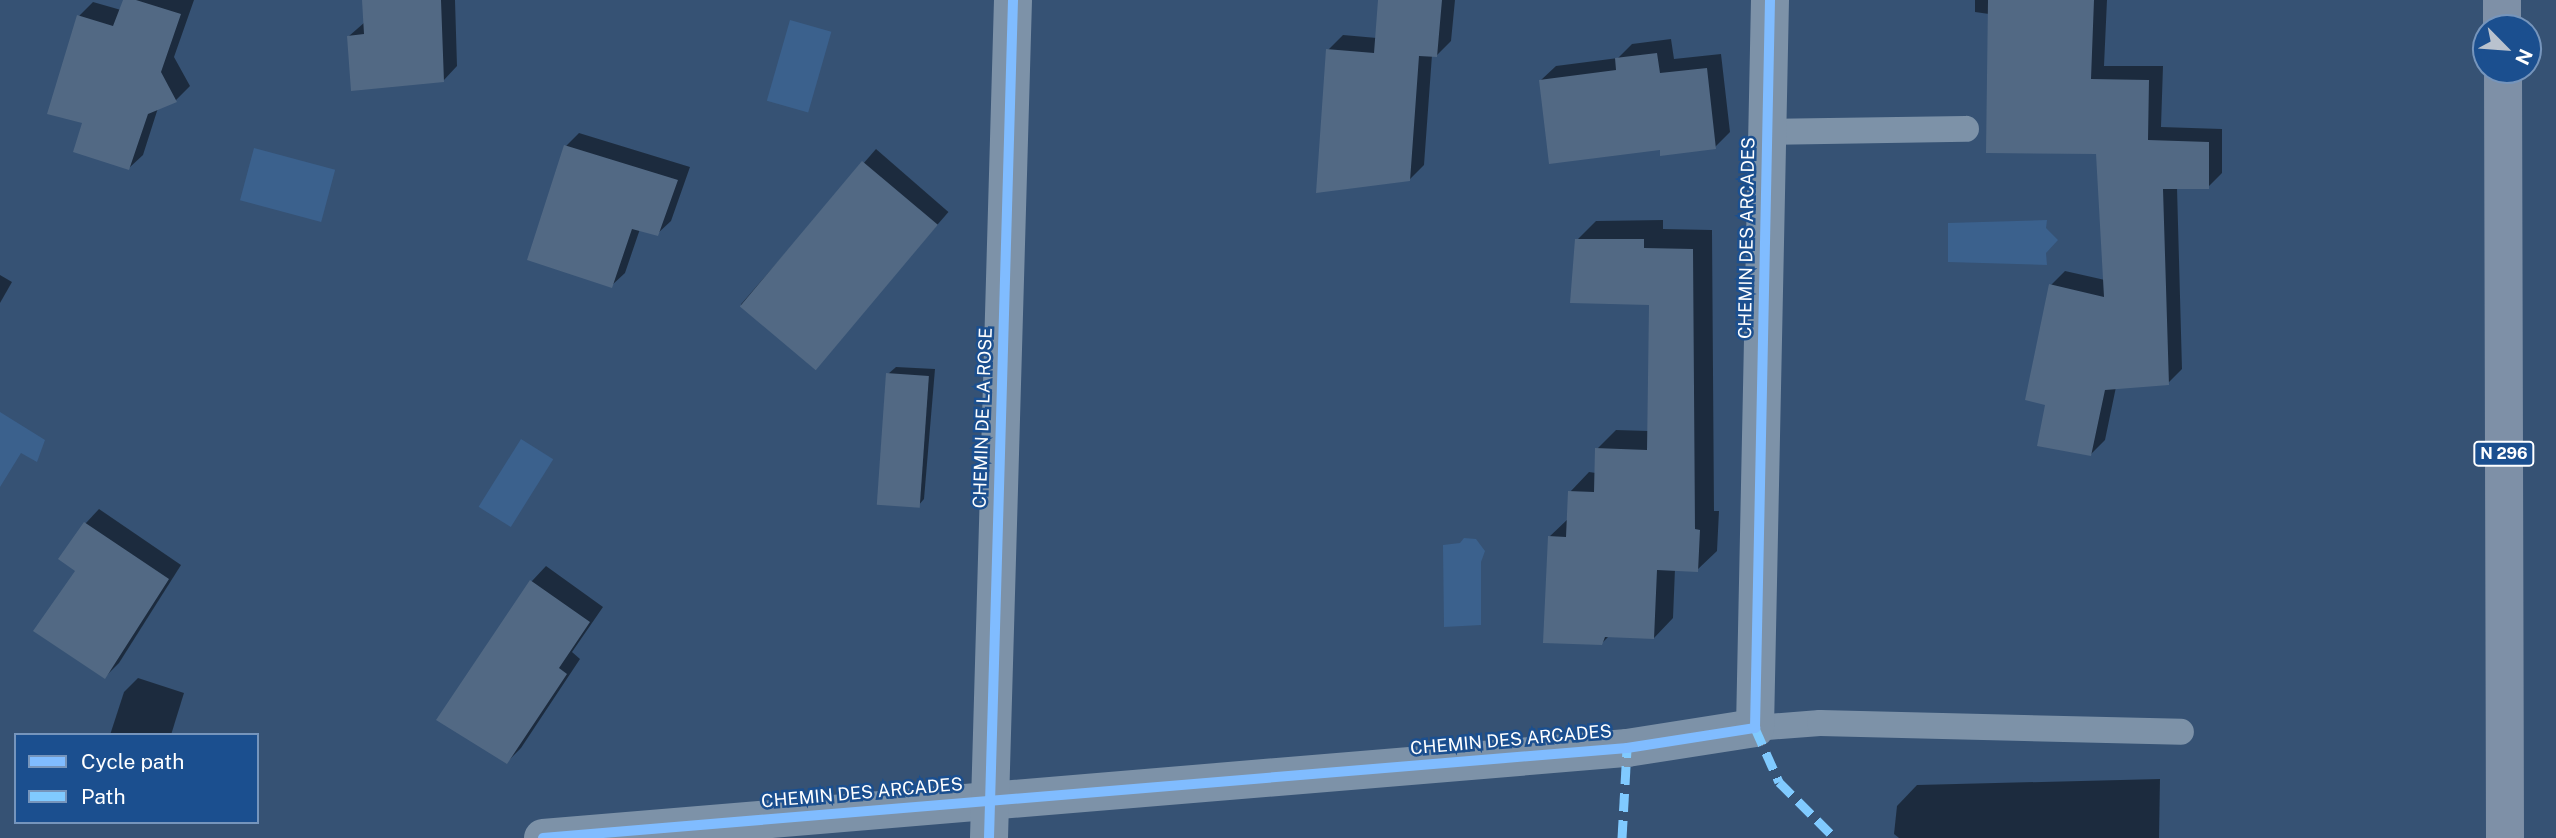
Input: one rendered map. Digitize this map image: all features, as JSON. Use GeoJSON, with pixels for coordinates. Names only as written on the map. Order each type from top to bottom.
{"type":"FeatureCollection","features":[{"type":"Feature","properties":{"kind":"highway","name":"N 296"},"geometry":{"type":"LineString","coordinates":[[2502,84],[2505,838]]}},
{"type":"Feature","properties":{"kind":"street","name":"CHEMIN DE LA ROSE"},"geometry":{"type":"LineString","coordinates":[[989,838],[1013,0]]}},
{"type":"Feature","properties":{"kind":"street","name":"CHEMIN DES ARCADES"},"geometry":{"type":"LineString","coordinates":[[543,838],[1626,748],[1755,728],[1770,0]]}},
{"type":"Feature","properties":{"kind":"lane"},"geometry":{"type":"LineString","coordinates":[[1767,132],[1966,129]]}},
{"type":"Feature","properties":{"kind":"lane"},"geometry":{"type":"LineString","coordinates":[[1755,728],[1819,723],[2180,732]]}},
{"type":"Feature","properties":{"kind":"water"},"geometry":{"type":"Polygon","coordinates":[[[790,20],[831,32],[808,113],[767,101],[790,20]]]}},
{"type":"Feature","properties":{"kind":"water"},"geometry":{"type":"Polygon","coordinates":[[[254,148],[335,170],[321,222],[240,200],[254,148]]]}},
{"type":"Feature","properties":{"kind":"water"},"geometry":{"type":"Polygon","coordinates":[[[2047,220],[2046,228],[2058,240],[2046,253],[2047,265],[1948,262],[1948,223],[2047,220]]]}},
{"type":"Feature","properties":{"kind":"water"},"geometry":{"type":"Polygon","coordinates":[[[0,412],[45,440],[37,462],[21,453],[0,487],[0,412]]]}},
{"type":"Feature","properties":{"kind":"water"},"geometry":{"type":"Polygon","coordinates":[[[521,439],[553,459],[511,527],[479,507],[521,439]]]}},
{"type":"Feature","properties":{"kind":"water"},"geometry":{"type":"Polygon","coordinates":[[[1464,538],[1476,539],[1485,551],[1481,562],[1481,625],[1444,627],[1443,545],[1460,543],[1464,538]]]}},
{"type":"Feature","properties":{"kind":"building"},"geometry":{"type":"Polygon","coordinates":[[[123,0],[136,0],[181,14],[161,72],[177,102],[148,114],[129,170],[73,152],[82,123],[47,114],[77,15],[113,26],[123,0]]]}},
{"type":"Feature","properties":{"kind":"building"},"geometry":{"type":"Polygon","coordinates":[[[362,0],[441,0],[444,82],[351,91],[347,36],[364,34],[362,0]]]}},
{"type":"Feature","properties":{"kind":"building"},"geometry":{"type":"Polygon","coordinates":[[[1378,0],[1442,0],[1437,57],[1419,56],[1410,181],[1316,193],[1326,49],[1374,53],[1378,0]]]}},
{"type":"Feature","properties":{"kind":"building"},"geometry":{"type":"Polygon","coordinates":[[[1988,0],[2094,0],[2091,79],[2149,80],[2148,140],[2209,142],[2209,189],[2163,189],[2169,385],[2105,390],[2091,456],[2037,446],[2045,405],[2025,400],[2049,284],[2104,297],[2096,154],[1986,153],[1988,0]]]}},
{"type":"Feature","properties":{"kind":"building"},"geometry":{"type":"Polygon","coordinates":[[[1657,53],[1660,73],[1707,68],[1716,149],[1660,156],[1660,150],[1549,164],[1539,80],[1616,70],[1615,58],[1657,53]]]}},
{"type":"Feature","properties":{"kind":"building"},"geometry":{"type":"Polygon","coordinates":[[[564,145],[678,180],[658,236],[632,229],[612,288],[527,260],[564,145]]]}},
{"type":"Feature","properties":{"kind":"building"},"geometry":{"type":"Polygon","coordinates":[[[862,161],[938,225],[816,370],[740,307],[862,161]]]}},
{"type":"Feature","properties":{"kind":"building"},"geometry":{"type":"Polygon","coordinates":[[[1575,239],[1644,239],[1644,248],[1693,249],[1695,529],[1700,530],[1698,572],[1657,570],[1654,639],[1605,637],[1602,645],[1543,643],[1548,536],[1566,537],[1568,491],[1594,492],[1595,448],[1647,450],[1649,305],[1570,303],[1575,239]]]}},
{"type":"Feature","properties":{"kind":"building"},"geometry":{"type":"Polygon","coordinates":[[[886,373],[929,376],[920,508],[877,505],[886,373]]]}},
{"type":"Feature","properties":{"kind":"building"},"geometry":{"type":"Polygon","coordinates":[[[84,522],[169,579],[105,679],[33,631],[75,571],[58,559],[84,522]]]}},
{"type":"Feature","properties":{"kind":"building"},"geometry":{"type":"Polygon","coordinates":[[[530,580],[590,622],[559,668],[567,674],[507,764],[436,720],[530,580]]]}},
{"type":"Feature","properties":{"kind":"marked path"},"geometry":{"type":"LineString","coordinates":[[1755,728],[1779,782],[1835,838]]}},
{"type":"Feature","properties":{"kind":"marked path"},"geometry":{"type":"LineString","coordinates":[[1622,838],[1627,748]]}},
{"type":"Feature","properties":{"kind":"cycle path"},"geometry":{"type":"LineString","coordinates":[[989,838],[1013,0]]}},
{"type":"Feature","properties":{"kind":"cycle path"},"geometry":{"type":"LineString","coordinates":[[543,838],[1627,748],[1755,728],[1770,0]]}}]}
